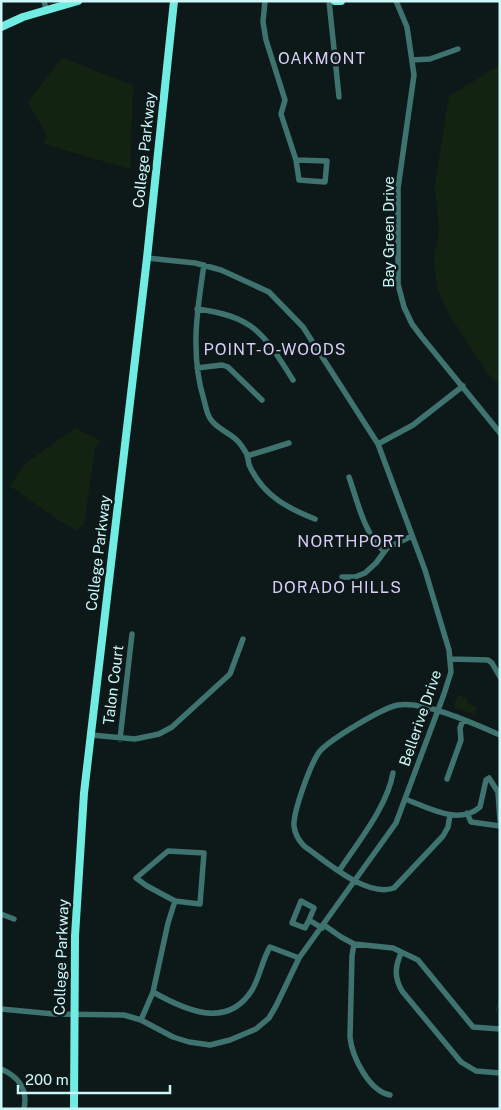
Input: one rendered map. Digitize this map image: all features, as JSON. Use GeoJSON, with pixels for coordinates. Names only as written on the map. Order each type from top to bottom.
{"type":"FeatureCollection","features":[{"type":"Feature","properties":{"kind":"main road"},"geometry":{"type":"LineString","coordinates":[[1,27],[45,5],[78,1]]}},
{"type":"Feature","properties":{"kind":"main road","name":"College Parkway"},"geometry":{"type":"LineString","coordinates":[[74,1109],[73,1015],[77,886],[84,794],[147,258],[174,1]]}},
{"type":"Feature","properties":{"kind":"main road"},"geometry":{"type":"LineString","coordinates":[[335,1],[341,1]]}},
{"type":"Feature","properties":{"kind":"street"},"geometry":{"type":"LineString","coordinates":[[265,1],[263,22],[266,40],[285,100],[281,114],[296,160],[299,180],[325,182],[327,161],[296,160]]}},
{"type":"Feature","properties":{"kind":"street"},"geometry":{"type":"LineString","coordinates":[[329,1],[339,97]]}},
{"type":"Feature","properties":{"kind":"street","name":"Bay Green Drive"},"geometry":{"type":"LineString","coordinates":[[396,1],[407,27],[412,60],[409,119],[398,188],[398,284],[402,300],[412,324],[500,433]]}},
{"type":"Feature","properties":{"kind":"street"},"geometry":{"type":"LineString","coordinates":[[412,60],[430,59],[458,49]]}},
{"type":"Feature","properties":{"kind":"street","name":"Bellerive Drive"},"geometry":{"type":"LineString","coordinates":[[1,1009],[73,1015],[124,1015],[142,1020],[173,1037],[189,1042],[210,1044],[230,1040],[256,1029],[269,1018],[299,958],[393,828],[449,678],[451,659],[447,640],[429,584],[378,444],[303,327],[269,292],[221,270],[204,265],[147,258]]}},
{"type":"Feature","properties":{"kind":"street"},"geometry":{"type":"LineString","coordinates":[[204,265],[197,309],[195,342],[201,392],[212,421],[236,438],[247,456],[247,462],[255,477],[270,495],[288,508],[315,519]]}},
{"type":"Feature","properties":{"kind":"street"},"geometry":{"type":"LineString","coordinates":[[197,309],[230,315],[259,332],[271,345],[293,380]]}},
{"type":"Feature","properties":{"kind":"street"},"geometry":{"type":"LineString","coordinates":[[197,368],[228,367],[262,400]]}},
{"type":"Feature","properties":{"kind":"street"},"geometry":{"type":"LineString","coordinates":[[378,444],[413,426],[462,386]]}},
{"type":"Feature","properties":{"kind":"street"},"geometry":{"type":"LineString","coordinates":[[247,456],[289,444]]}},
{"type":"Feature","properties":{"kind":"street"},"geometry":{"type":"LineString","coordinates":[[349,477],[370,534],[378,547],[384,551]]}},
{"type":"Feature","properties":{"kind":"street"},"geometry":{"type":"LineString","coordinates":[[342,577],[355,577],[365,573],[376,563],[390,545],[412,536]]}},
{"type":"Feature","properties":{"kind":"street","name":"Talon Court"},"geometry":{"type":"LineString","coordinates":[[120,739],[132,634]]}},
{"type":"Feature","properties":{"kind":"street"},"geometry":{"type":"LineString","coordinates":[[91,736],[120,739],[148,737],[172,727],[230,674],[243,639]]}},
{"type":"Feature","properties":{"kind":"street"},"geometry":{"type":"LineString","coordinates":[[451,659],[488,660],[492,663],[500,677]]}},
{"type":"Feature","properties":{"kind":"street"},"geometry":{"type":"LineString","coordinates":[[450,815],[448,828],[443,836],[394,888],[375,890],[355,881],[304,846],[299,840],[294,827],[296,812],[309,772],[319,753],[375,714],[389,708],[412,705],[425,707],[500,735]]}},
{"type":"Feature","properties":{"kind":"street"},"geometry":{"type":"LineString","coordinates":[[447,779],[461,740],[460,728],[463,720]]}},
{"type":"Feature","properties":{"kind":"street"},"geometry":{"type":"LineString","coordinates":[[339,871],[367,829],[387,794],[393,773]]}},
{"type":"Feature","properties":{"kind":"street"},"geometry":{"type":"LineString","coordinates":[[405,799],[450,815],[467,813],[480,807],[486,780],[489,778],[498,792],[500,821]]}},
{"type":"Feature","properties":{"kind":"street"},"geometry":{"type":"LineString","coordinates":[[467,813],[471,822],[500,826]]}},
{"type":"Feature","properties":{"kind":"street"},"geometry":{"type":"LineString","coordinates":[[168,851],[204,853],[200,904],[174,901],[136,878],[168,851]]}},
{"type":"Feature","properties":{"kind":"street"},"geometry":{"type":"LineString","coordinates":[[142,1020],[153,992],[174,901]]}},
{"type":"Feature","properties":{"kind":"street"},"geometry":{"type":"LineString","coordinates":[[301,901],[314,908],[309,920],[305,928],[292,923],[301,901]]}},
{"type":"Feature","properties":{"kind":"street"},"geometry":{"type":"LineString","coordinates":[[1,914],[14,919]]}},
{"type":"Feature","properties":{"kind":"street"},"geometry":{"type":"LineString","coordinates":[[309,920],[354,944],[393,948],[418,960],[473,1028],[500,1029]]}},
{"type":"Feature","properties":{"kind":"street"},"geometry":{"type":"LineString","coordinates":[[354,944],[352,956],[351,1047],[360,1067],[371,1082],[385,1094],[390,1095]]}},
{"type":"Feature","properties":{"kind":"street"},"geometry":{"type":"LineString","coordinates":[[153,992],[191,1010],[207,1014],[218,1013],[226,1011],[246,998],[254,988],[270,947],[299,958]]}},
{"type":"Feature","properties":{"kind":"street"},"geometry":{"type":"LineString","coordinates":[[400,953],[395,973],[397,983],[449,1048],[468,1068],[482,1072],[500,1073]]}},
{"type":"Feature","properties":{"kind":"street"},"geometry":{"type":"LineString","coordinates":[[1,1069],[14,1077],[24,1088],[26,1101],[24,1109]]}},
{"type":"Feature","properties":{"kind":"green space"},"geometry":{"type":"Polygon","coordinates":[[[62,58],[133,85],[130,169],[44,144],[47,136],[28,102],[62,58]]]}},
{"type":"Feature","properties":{"kind":"green space"},"geometry":{"type":"Polygon","coordinates":[[[500,65],[500,382],[497,382],[488,374],[450,316],[438,290],[434,258],[439,231],[435,185],[449,96],[500,65]]]}},
{"type":"Feature","properties":{"kind":"green space"},"geometry":{"type":"Polygon","coordinates":[[[75,428],[101,441],[95,448],[84,525],[76,530],[10,486],[25,464],[75,428]]]}},
{"type":"Feature","properties":{"kind":"green space"},"geometry":{"type":"Polygon","coordinates":[[[458,695],[468,699],[467,703],[477,707],[474,714],[453,707],[458,695]]]}},
{"type":"Feature","properties":{"kind":"waterway"},"geometry":{"type":"LineString","coordinates":[[496,1012],[500,998]]}},
{"type":"Feature","properties":{"kind":"district","name":"OAKMONT"},"geometry":{"type":"Point","coordinates":[322,58]}},
{"type":"Feature","properties":{"kind":"district","name":"POINT-O-WOODS"},"geometry":{"type":"Point","coordinates":[275,349]}},
{"type":"Feature","properties":{"kind":"district","name":"NORTHPORT"},"geometry":{"type":"Point","coordinates":[351,541]}},
{"type":"Feature","properties":{"kind":"district","name":"DORADO HILLS"},"geometry":{"type":"Point","coordinates":[337,587]}}]}
